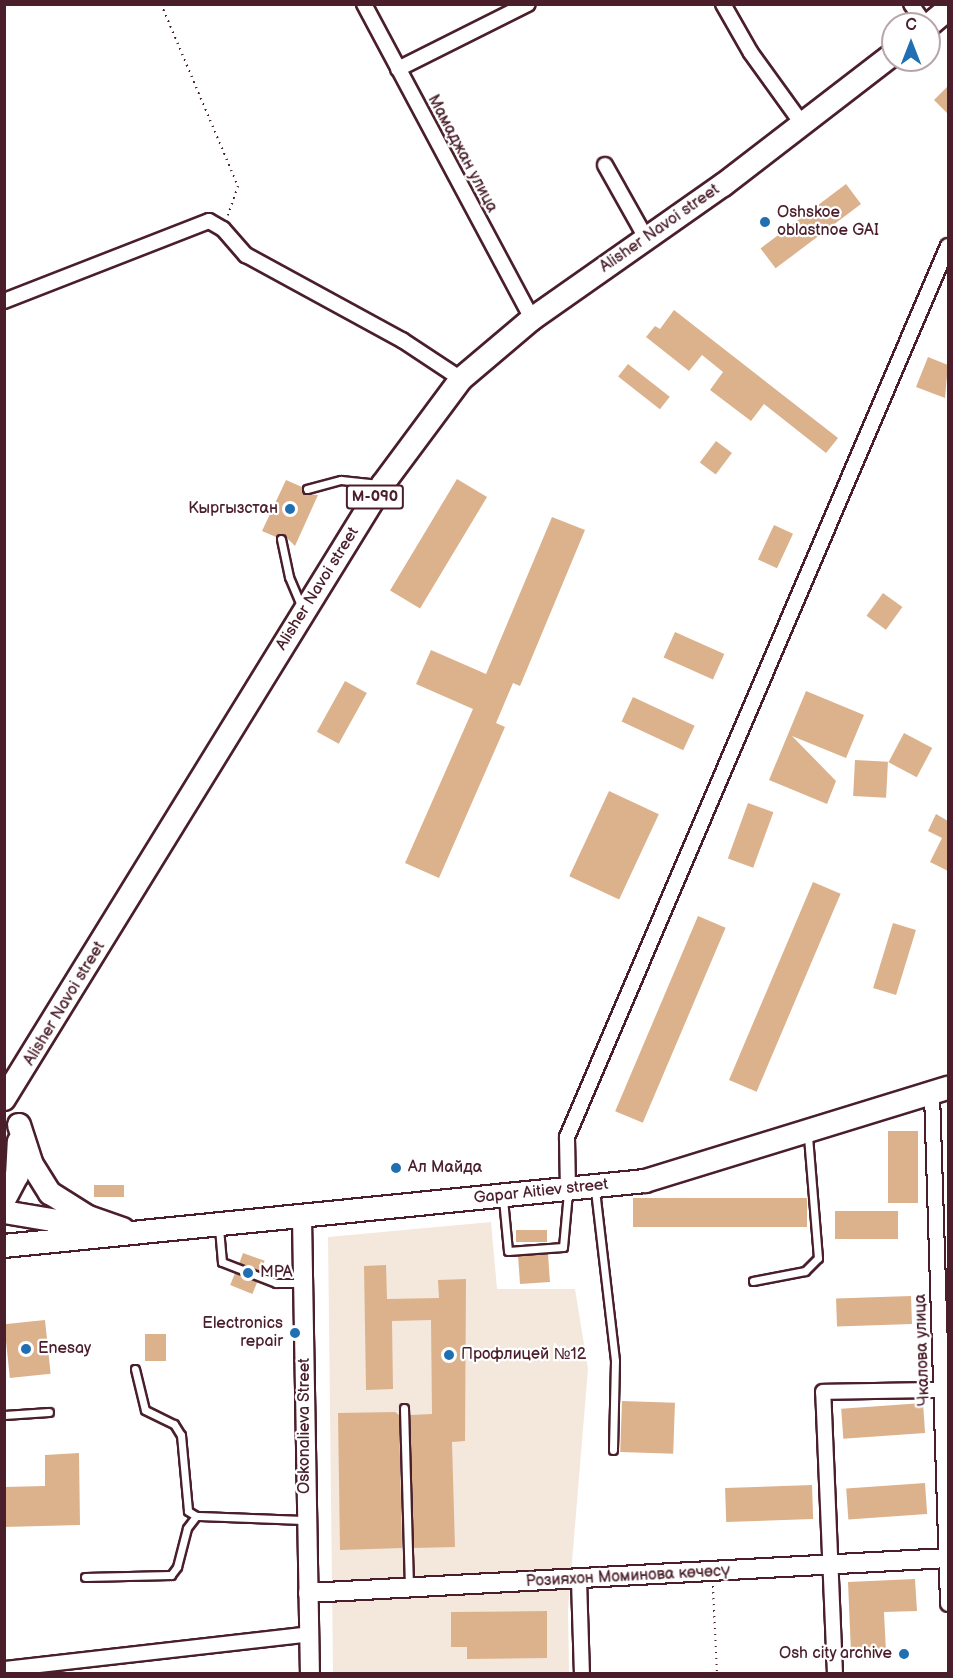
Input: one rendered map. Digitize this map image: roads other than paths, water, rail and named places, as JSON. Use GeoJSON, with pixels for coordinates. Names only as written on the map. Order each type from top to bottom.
{"type":"FeatureCollection","features":[{"type":"Feature","properties":{"kind":"main road","name":"Alisher Navoi street"},"geometry":{"type":"LineString","coordinates":[[12,1094],[304,610],[383,484],[461,379],[532,318],[803,125],[881,63]]}},
{"type":"Feature","properties":{"kind":"main road","name":"Gapar Aitiev street"},"geometry":{"type":"LineString","coordinates":[[4,1246],[127,1232],[302,1218],[645,1181],[940,1091]]}},
{"type":"Feature","properties":{"kind":"main road"},"geometry":{"type":"LineString","coordinates":[[4,1200],[17,1176],[12,1133],[12,1094]]}},
{"type":"Feature","properties":{"kind":"main road"},"geometry":{"type":"LineString","coordinates":[[12,1133],[50,1193],[88,1217],[127,1232]]}},
{"type":"Feature","properties":{"kind":"main road","name":"Gapar Aitiev street"},"geometry":{"type":"LineString","coordinates":[[4,1212],[127,1232]]}},
{"type":"Feature","properties":{"kind":"street","name":"Мамаджан улица"},"geometry":{"type":"LineString","coordinates":[[364,4],[532,318]]}},
{"type":"Feature","properties":{"kind":"street"},"geometry":{"type":"LineString","coordinates":[[398,69],[528,4]]}},
{"type":"Feature","properties":{"kind":"street"},"geometry":{"type":"LineString","coordinates":[[723,4],[751,53],[803,125]]}},
{"type":"Feature","properties":{"kind":"street"},"geometry":{"type":"LineString","coordinates":[[605,165],[646,238]]}},
{"type":"Feature","properties":{"kind":"street"},"geometry":{"type":"LineString","coordinates":[[4,301],[209,221],[223,230],[246,255],[402,340],[461,379]]}},
{"type":"Feature","properties":{"kind":"street"},"geometry":{"type":"LineString","coordinates":[[568,1190],[567,1137],[948,246]]}},
{"type":"Feature","properties":{"kind":"street","name":"Чкалова улица"},"geometry":{"type":"LineString","coordinates":[[940,1091],[940,1390],[948,1604]]}},
{"type":"Feature","properties":{"kind":"street","name":"Oskonalieva Street"},"geometry":{"type":"LineString","coordinates":[[302,1218],[305,1283],[306,1520],[310,1674]]}},
{"type":"Feature","properties":{"kind":"street"},"geometry":{"type":"LineString","coordinates":[[835,1674],[827,1566],[823,1392],[940,1390]]}},
{"type":"Feature","properties":{"kind":"street","name":"Розияхон Моминова көчөсү"},"geometry":{"type":"LineString","coordinates":[[308,1593],[579,1580],[947,1558]]}},
{"type":"Feature","properties":{"kind":"street"},"geometry":{"type":"LineString","coordinates":[[579,1580],[582,1674]]}},
{"type":"Feature","properties":{"kind":"street"},"geometry":{"type":"LineString","coordinates":[[4,1669],[309,1634]]}},
{"type":"Feature","properties":{"kind":"lane"},"geometry":{"type":"LineString","coordinates":[[307,489],[342,480],[383,484]]}},
{"type":"Feature","properties":{"kind":"lane"},"geometry":{"type":"LineString","coordinates":[[281,539],[289,578],[304,610]]}},
{"type":"Feature","properties":{"kind":"lane"},"geometry":{"type":"LineString","coordinates":[[753,1281],[805,1271],[818,1258],[808,1133]]}},
{"type":"Feature","properties":{"kind":"lane"},"geometry":{"type":"LineString","coordinates":[[595,1187],[615,1361],[613,1450]]}},
{"type":"Feature","properties":{"kind":"lane"},"geometry":{"type":"LineString","coordinates":[[502,1197],[508,1251],[563,1247],[568,1190]]}},
{"type":"Feature","properties":{"kind":"lane"},"geometry":{"type":"LineString","coordinates":[[219,1226],[222,1262],[276,1283],[305,1283]]}},
{"type":"Feature","properties":{"kind":"lane"},"geometry":{"type":"LineString","coordinates":[[135,1369],[145,1410],[174,1424],[181,1435],[185,1502],[188,1511],[196,1516],[306,1520]]}},
{"type":"Feature","properties":{"kind":"lane"},"geometry":{"type":"LineString","coordinates":[[404,1408],[409,1588]]}},
{"type":"Feature","properties":{"kind":"lane"},"geometry":{"type":"LineString","coordinates":[[4,1415],[49,1412]]}},
{"type":"Feature","properties":{"kind":"lane"},"geometry":{"type":"LineString","coordinates":[[85,1577],[171,1575],[177,1567],[187,1528],[196,1516]]}},
{"type":"Feature","properties":{"kind":"place","name":"Oshskoe oblastnoe GAI"},"geometry":{"type":"Point","coordinates":[765,222]}},
{"type":"Feature","properties":{"kind":"place","name":"Кыргызстан"},"geometry":{"type":"Point","coordinates":[290,509]}},
{"type":"Feature","properties":{"kind":"place","name":"Ал Майда"},"geometry":{"type":"Point","coordinates":[396,1168]}},
{"type":"Feature","properties":{"kind":"place","name":"MPA"},"geometry":{"type":"Point","coordinates":[248,1273]}},
{"type":"Feature","properties":{"kind":"place","name":"Electronics repair"},"geometry":{"type":"Point","coordinates":[295,1333]}},
{"type":"Feature","properties":{"kind":"place","name":"Enesay"},"geometry":{"type":"Point","coordinates":[26,1349]}},
{"type":"Feature","properties":{"kind":"place","name":"Профлицей №12"},"geometry":{"type":"Point","coordinates":[449,1355]}},
{"type":"Feature","properties":{"kind":"place","name":"Osh city archive"},"geometry":{"type":"Point","coordinates":[904,1654]}}]}
